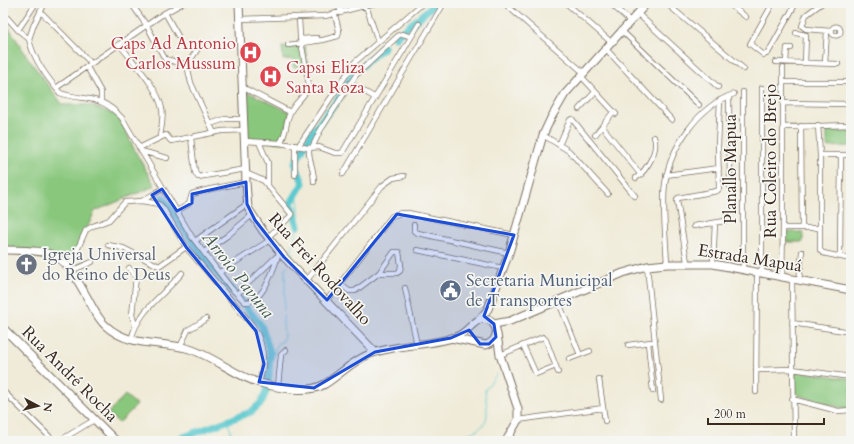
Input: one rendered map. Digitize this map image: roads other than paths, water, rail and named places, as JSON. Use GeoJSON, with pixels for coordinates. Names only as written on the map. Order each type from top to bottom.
{"type":"FeatureCollection","features":[{"type":"Feature","properties":{"kind":"main road"},"geometry":{"type":"LineString","coordinates":[[239,3],[244,88],[247,204]]}},
{"type":"Feature","properties":{"kind":"main road"},"geometry":{"type":"LineString","coordinates":[[3,250],[47,252],[59,257],[71,268],[102,321],[117,334],[131,340],[180,347],[198,353],[260,383],[303,389],[322,385],[359,359],[375,352],[451,338],[465,333],[480,320],[488,309],[509,252],[543,135],[561,100],[621,30],[647,3]]}},
{"type":"Feature","properties":{"kind":"main road","name":"Rua Frei Rodovalho"},"geometry":{"type":"LineString","coordinates":[[247,204],[252,215],[280,255],[307,280],[375,352]]}},
{"type":"Feature","properties":{"kind":"main road","name":"Estrada Mapuá"},"geometry":{"type":"LineString","coordinates":[[493,323],[510,321],[623,273],[647,266],[687,262],[713,264],[743,270],[760,276],[795,280],[851,290]]}},
{"type":"Feature","properties":{"kind":"main road"},"geometry":{"type":"LineString","coordinates":[[502,271],[492,310],[493,323],[497,333],[500,354],[517,403],[518,420],[506,441]]}},
{"type":"Feature","properties":{"kind":"main road"},"geometry":{"type":"LineString","coordinates":[[480,320],[486,319],[493,323]]}},
{"type":"Feature","properties":{"kind":"main road","name":"Estrada Mapuá"},"geometry":{"type":"LineString","coordinates":[[497,333],[510,321]]}},
{"type":"Feature","properties":{"kind":"main road"},"geometry":{"type":"LineString","coordinates":[[473,325],[471,335],[480,344]]}},
{"type":"Feature","properties":{"kind":"main road","name":"Rua André Rocha"},"geometry":{"type":"LineString","coordinates":[[3,328],[116,441]]}},
{"type":"Feature","properties":{"kind":"main road"},"geometry":{"type":"LineString","coordinates":[[480,344],[492,342],[497,333]]}},
{"type":"Feature","properties":{"kind":"main road"},"geometry":{"type":"LineString","coordinates":[[451,338],[480,344],[500,354]]}},
{"type":"Feature","properties":{"kind":"street"},"geometry":{"type":"LineString","coordinates":[[18,30],[36,3]]}},
{"type":"Feature","properties":{"kind":"street"},"geometry":{"type":"LineString","coordinates":[[29,39],[40,11],[45,3]]}},
{"type":"Feature","properties":{"kind":"street"},"geometry":{"type":"LineString","coordinates":[[131,3],[147,26],[165,59],[187,65]]}},
{"type":"Feature","properties":{"kind":"street"},"geometry":{"type":"LineString","coordinates":[[56,88],[119,44],[183,3]]}},
{"type":"Feature","properties":{"kind":"street"},"geometry":{"type":"LineString","coordinates":[[338,3],[341,13]]}},
{"type":"Feature","properties":{"kind":"street"},"geometry":{"type":"LineString","coordinates":[[240,20],[335,15],[375,3]]}},
{"type":"Feature","properties":{"kind":"street"},"geometry":{"type":"LineString","coordinates":[[295,175],[298,145],[348,71],[378,41],[423,3]]}},
{"type":"Feature","properties":{"kind":"street"},"geometry":{"type":"LineString","coordinates":[[343,174],[444,3]]}},
{"type":"Feature","properties":{"kind":"street"},"geometry":{"type":"LineString","coordinates":[[504,3],[583,75],[615,113],[595,135]]}},
{"type":"Feature","properties":{"kind":"street"},"geometry":{"type":"LineString","coordinates":[[566,3],[611,42]]}},
{"type":"Feature","properties":{"kind":"street"},"geometry":{"type":"LineString","coordinates":[[610,3],[630,21]]}},
{"type":"Feature","properties":{"kind":"street"},"geometry":{"type":"LineString","coordinates":[[666,3],[744,69]]}},
{"type":"Feature","properties":{"kind":"street"},"geometry":{"type":"LineString","coordinates":[[728,3],[746,17]]}},
{"type":"Feature","properties":{"kind":"street"},"geometry":{"type":"LineString","coordinates":[[734,7],[737,3]]}},
{"type":"Feature","properties":{"kind":"street"},"geometry":{"type":"LineString","coordinates":[[773,3],[752,41],[751,46],[764,55],[768,53],[796,3]]}},
{"type":"Feature","properties":{"kind":"street"},"geometry":{"type":"LineString","coordinates":[[822,3],[810,11],[802,24],[806,29],[829,31],[825,63]]}},
{"type":"Feature","properties":{"kind":"street"},"geometry":{"type":"LineString","coordinates":[[366,6],[378,41]]}},
{"type":"Feature","properties":{"kind":"street"},"geometry":{"type":"LineString","coordinates":[[40,11],[89,65],[101,92],[102,102]]}},
{"type":"Feature","properties":{"kind":"street"},"geometry":{"type":"LineString","coordinates":[[3,13],[18,30],[29,39],[36,58],[47,78],[62,94],[102,102],[113,108],[122,118],[162,188],[195,241],[245,302],[251,301],[264,289],[280,255]]}},
{"type":"Feature","properties":{"kind":"street"},"geometry":{"type":"LineString","coordinates":[[166,13],[178,36]]}},
{"type":"Feature","properties":{"kind":"street"},"geometry":{"type":"LineString","coordinates":[[637,13],[718,87]]}},
{"type":"Feature","properties":{"kind":"street"},"geometry":{"type":"LineString","coordinates":[[288,45],[301,41],[325,40],[338,36],[339,33],[335,15]]}},
{"type":"Feature","properties":{"kind":"street"},"geometry":{"type":"LineString","coordinates":[[280,143],[283,138],[290,112],[307,92],[309,85],[301,41],[299,18]]}},
{"type":"Feature","properties":{"kind":"street"},"geometry":{"type":"LineString","coordinates":[[245,141],[280,143],[310,148],[319,147],[334,153],[342,153],[374,97],[419,24]]}},
{"type":"Feature","properties":{"kind":"street"},"geometry":{"type":"LineString","coordinates":[[621,30],[699,105]]}},
{"type":"Feature","properties":{"kind":"street"},"geometry":{"type":"LineString","coordinates":[[796,33],[806,35],[805,63]]}},
{"type":"Feature","properties":{"kind":"street"},"geometry":{"type":"LineString","coordinates":[[314,182],[314,170],[309,156],[310,148],[350,83],[360,71],[399,35],[403,34],[411,37]]}},
{"type":"Feature","properties":{"kind":"street"},"geometry":{"type":"LineString","coordinates":[[119,44],[147,79],[160,104],[162,110],[160,137]]}},
{"type":"Feature","properties":{"kind":"street"},"geometry":{"type":"LineString","coordinates":[[606,48],[672,120]]}},
{"type":"Feature","properties":{"kind":"street"},"geometry":{"type":"LineString","coordinates":[[786,62],[787,48],[790,48]]}},
{"type":"Feature","properties":{"kind":"street"},"geometry":{"type":"LineString","coordinates":[[198,50],[187,65],[191,82],[214,133]]}},
{"type":"Feature","properties":{"kind":"street"},"geometry":{"type":"LineString","coordinates":[[776,62],[838,64]]}},
{"type":"Feature","properties":{"kind":"street","name":"Rua Coleiro do Brejo"},"geometry":{"type":"LineString","coordinates":[[782,278],[783,68]]}},
{"type":"Feature","properties":{"kind":"street"},"geometry":{"type":"LineString","coordinates":[[783,82],[851,82]]}},
{"type":"Feature","properties":{"kind":"street"},"geometry":{"type":"LineString","coordinates":[[350,83],[374,97]]}},
{"type":"Feature","properties":{"kind":"street"},"geometry":{"type":"LineString","coordinates":[[244,88],[290,112]]}},
{"type":"Feature","properties":{"kind":"street"},"geometry":{"type":"LineString","coordinates":[[756,392],[760,276],[762,88]]}},
{"type":"Feature","properties":{"kind":"street"},"geometry":{"type":"LineString","coordinates":[[579,109],[596,92]]}},
{"type":"Feature","properties":{"kind":"street","name":"Planallo Mapua"},"geometry":{"type":"LineString","coordinates":[[743,92],[743,270]]}},
{"type":"Feature","properties":{"kind":"street"},"geometry":{"type":"LineString","coordinates":[[667,264],[664,187],[666,175],[675,151],[697,119],[720,100],[731,95],[730,186]]}},
{"type":"Feature","properties":{"kind":"street"},"geometry":{"type":"LineString","coordinates":[[687,262],[678,199],[719,189],[720,100]]}},
{"type":"Feature","properties":{"kind":"street"},"geometry":{"type":"LineString","coordinates":[[783,103],[851,104]]}},
{"type":"Feature","properties":{"kind":"street"},"geometry":{"type":"LineString","coordinates":[[210,124],[226,119],[244,119]]}},
{"type":"Feature","properties":{"kind":"street"},"geometry":{"type":"LineString","coordinates":[[559,145],[570,120],[572,119],[636,196]]}},
{"type":"Feature","properties":{"kind":"street"},"geometry":{"type":"LineString","coordinates":[[818,125],[820,155],[819,247],[823,253],[851,259]]}},
{"type":"Feature","properties":{"kind":"street"},"geometry":{"type":"LineString","coordinates":[[783,127],[851,125]]}},
{"type":"Feature","properties":{"kind":"street"},"geometry":{"type":"LineString","coordinates":[[602,126],[641,175]]}},
{"type":"Feature","properties":{"kind":"street"},"geometry":{"type":"LineString","coordinates":[[801,126],[802,228]]}},
{"type":"Feature","properties":{"kind":"street"},"geometry":{"type":"LineString","coordinates":[[140,149],[160,137],[167,135],[171,141],[230,130],[245,130]]}},
{"type":"Feature","properties":{"kind":"street"},"geometry":{"type":"LineString","coordinates":[[543,135],[572,154],[608,194]]}},
{"type":"Feature","properties":{"kind":"street"},"geometry":{"type":"LineString","coordinates":[[636,178],[641,175],[647,167],[654,150],[654,137]]}},
{"type":"Feature","properties":{"kind":"street"},"geometry":{"type":"LineString","coordinates":[[191,138],[195,172],[198,177],[246,171],[268,185],[292,215],[269,239],[220,272]]}},
{"type":"Feature","properties":{"kind":"street"},"geometry":{"type":"LineString","coordinates":[[259,142],[268,163],[268,185]]}},
{"type":"Feature","properties":{"kind":"street"},"geometry":{"type":"LineString","coordinates":[[140,149],[167,158]]}},
{"type":"Feature","properties":{"kind":"street"},"geometry":{"type":"LineString","coordinates":[[820,155],[851,155]]}},
{"type":"Feature","properties":{"kind":"street"},"geometry":{"type":"LineString","coordinates":[[840,256],[841,155]]}},
{"type":"Feature","properties":{"kind":"street"},"geometry":{"type":"LineString","coordinates":[[666,175],[719,168]]}},
{"type":"Feature","properties":{"kind":"street"},"geometry":{"type":"LineString","coordinates":[[307,280],[382,186],[393,178],[404,176]]}},
{"type":"Feature","properties":{"kind":"street"},"geometry":{"type":"LineString","coordinates":[[177,211],[189,204],[192,194],[246,182]]}},
{"type":"Feature","properties":{"kind":"street"},"geometry":{"type":"LineString","coordinates":[[142,201],[162,188]]}},
{"type":"Feature","properties":{"kind":"street"},"geometry":{"type":"LineString","coordinates":[[152,194],[155,203]]}},
{"type":"Feature","properties":{"kind":"street"},"geometry":{"type":"LineString","coordinates":[[71,268],[82,238],[88,228],[109,220],[125,202],[142,201],[155,203],[161,206],[166,211],[186,247],[256,331],[261,345],[264,364],[260,383]]}},
{"type":"Feature","properties":{"kind":"street"},"geometry":{"type":"LineString","coordinates":[[195,241],[247,204]]}},
{"type":"Feature","properties":{"kind":"street"},"geometry":{"type":"LineString","coordinates":[[326,300],[392,216],[397,214],[408,213],[514,235]]}},
{"type":"Feature","properties":{"kind":"street"},"geometry":{"type":"LineString","coordinates":[[204,252],[227,236],[252,215]]}},
{"type":"Feature","properties":{"kind":"street"},"geometry":{"type":"LineString","coordinates":[[694,226],[725,221]]}},
{"type":"Feature","properties":{"kind":"street"},"geometry":{"type":"LineString","coordinates":[[713,264],[715,223]]}},
{"type":"Feature","properties":{"kind":"street"},"geometry":{"type":"LineString","coordinates":[[414,225],[414,231],[418,233],[509,252]]}},
{"type":"Feature","properties":{"kind":"street"},"geometry":{"type":"LineString","coordinates":[[783,228],[820,228]]}},
{"type":"Feature","properties":{"kind":"street"},"geometry":{"type":"LineString","coordinates":[[108,245],[123,248],[159,266],[186,247]]}},
{"type":"Feature","properties":{"kind":"street"},"geometry":{"type":"LineString","coordinates":[[417,250],[502,271]]}},
{"type":"Feature","properties":{"kind":"street"},"geometry":{"type":"LineString","coordinates":[[340,284],[349,290],[356,291],[379,273],[394,252],[399,252],[402,265],[400,271],[396,273],[379,273]]}},
{"type":"Feature","properties":{"kind":"street"},"geometry":{"type":"LineString","coordinates":[[794,441],[792,399],[792,323],[795,280],[802,252]]}},
{"type":"Feature","properties":{"kind":"street"},"geometry":{"type":"LineString","coordinates":[[237,294],[280,255]]}},
{"type":"Feature","properties":{"kind":"street"},"geometry":{"type":"LineString","coordinates":[[71,268],[92,262]]}},
{"type":"Feature","properties":{"kind":"street"},"geometry":{"type":"LineString","coordinates":[[647,266],[661,400]]}},
{"type":"Feature","properties":{"kind":"street"},"geometry":{"type":"LineString","coordinates":[[129,268],[135,275],[136,281],[132,315],[135,326]]}},
{"type":"Feature","properties":{"kind":"street"},"geometry":{"type":"LineString","coordinates":[[131,340],[135,326],[148,308],[182,273]]}},
{"type":"Feature","properties":{"kind":"street"},"geometry":{"type":"LineString","coordinates":[[405,288],[417,345]]}},
{"type":"Feature","properties":{"kind":"street"},"geometry":{"type":"LineString","coordinates":[[558,300],[580,355]]}},
{"type":"Feature","properties":{"kind":"street"},"geometry":{"type":"LineString","coordinates":[[180,347],[188,330],[206,319]]}},
{"type":"Feature","properties":{"kind":"street"},"geometry":{"type":"LineString","coordinates":[[792,323],[851,332]]}},
{"type":"Feature","properties":{"kind":"street"},"geometry":{"type":"LineString","coordinates":[[500,354],[540,338],[544,338],[558,372]]}},
{"type":"Feature","properties":{"kind":"street"},"geometry":{"type":"LineString","coordinates":[[628,345],[654,342]]}},
{"type":"Feature","properties":{"kind":"street"},"geometry":{"type":"LineString","coordinates":[[648,343],[653,391]]}},
{"type":"Feature","properties":{"kind":"street"},"geometry":{"type":"LineString","coordinates":[[523,345],[536,374],[556,366]]}},
{"type":"Feature","properties":{"kind":"street"},"geometry":{"type":"LineString","coordinates":[[277,386],[281,355],[286,350]]}},
{"type":"Feature","properties":{"kind":"street"},"geometry":{"type":"LineString","coordinates":[[569,359],[590,351]]}},
{"type":"Feature","properties":{"kind":"street"},"geometry":{"type":"LineString","coordinates":[[756,370],[792,369],[851,377]]}},
{"type":"Feature","properties":{"kind":"street"},"geometry":{"type":"LineString","coordinates":[[599,379],[605,421]]}},
{"type":"Feature","properties":{"kind":"street"},"geometry":{"type":"LineString","coordinates":[[3,391],[54,441]]}},
{"type":"Feature","properties":{"kind":"street"},"geometry":{"type":"LineString","coordinates":[[792,399],[838,411],[851,410]]}},
{"type":"Feature","properties":{"kind":"street"},"geometry":{"type":"LineString","coordinates":[[518,420],[603,408]]}},
{"type":"Feature","properties":{"kind":"street"},"geometry":{"type":"LineString","coordinates":[[59,441],[94,420]]}},
{"type":"Feature","properties":{"kind":"waterway","name":"Arroio Pavuna"},"geometry":{"type":"LineString","coordinates":[[395,38],[436,3]]}},
{"type":"Feature","properties":{"kind":"waterway","name":"Arroio Pavuna"},"geometry":{"type":"LineString","coordinates":[[298,226],[291,203],[303,183],[295,163],[313,131],[337,101],[352,74],[384,47]]}},
{"type":"Feature","properties":{"kind":"waterway","name":"Arroio Pavuna"},"geometry":{"type":"LineString","coordinates":[[292,260],[292,245],[298,226],[299,214],[297,196]]}},
{"type":"Feature","properties":{"kind":"waterway","name":"Arroio Pavuna"},"geometry":{"type":"LineString","coordinates":[[163,198],[202,255],[261,325],[270,352],[269,376],[266,392],[261,403],[251,412],[181,438],[178,441]]}},
{"type":"Feature","properties":{"kind":"waterway"},"geometry":{"type":"LineString","coordinates":[[271,365],[277,344],[283,341],[284,338],[283,322],[285,268],[287,265]]}},
{"type":"Feature","properties":{"kind":"waterway"},"geometry":{"type":"LineString","coordinates":[[455,441],[461,436],[471,433],[483,425],[487,415],[485,390],[497,374]]}},
{"type":"Feature","properties":{"kind":"waterway"},"geometry":{"type":"LineString","coordinates":[[227,421],[231,431],[229,438],[231,441]]}},
{"type":"Feature","properties":{"kind":"place","name":"Caps Ad Antonio Carlos Mussum"},"geometry":{"type":"Point","coordinates":[251,53]}},
{"type":"Feature","properties":{"kind":"place","name":"Capsi Eliza Santa Roza"},"geometry":{"type":"Point","coordinates":[270,77]}},
{"type":"Feature","properties":{"kind":"place","name":"Igreja Universal do Reino de Deus"},"geometry":{"type":"Point","coordinates":[26,264]}},
{"type":"Feature","properties":{"kind":"place","name":"Secretaria Municipal de Transportes"},"geometry":{"type":"Point","coordinates":[451,290]}}]}
